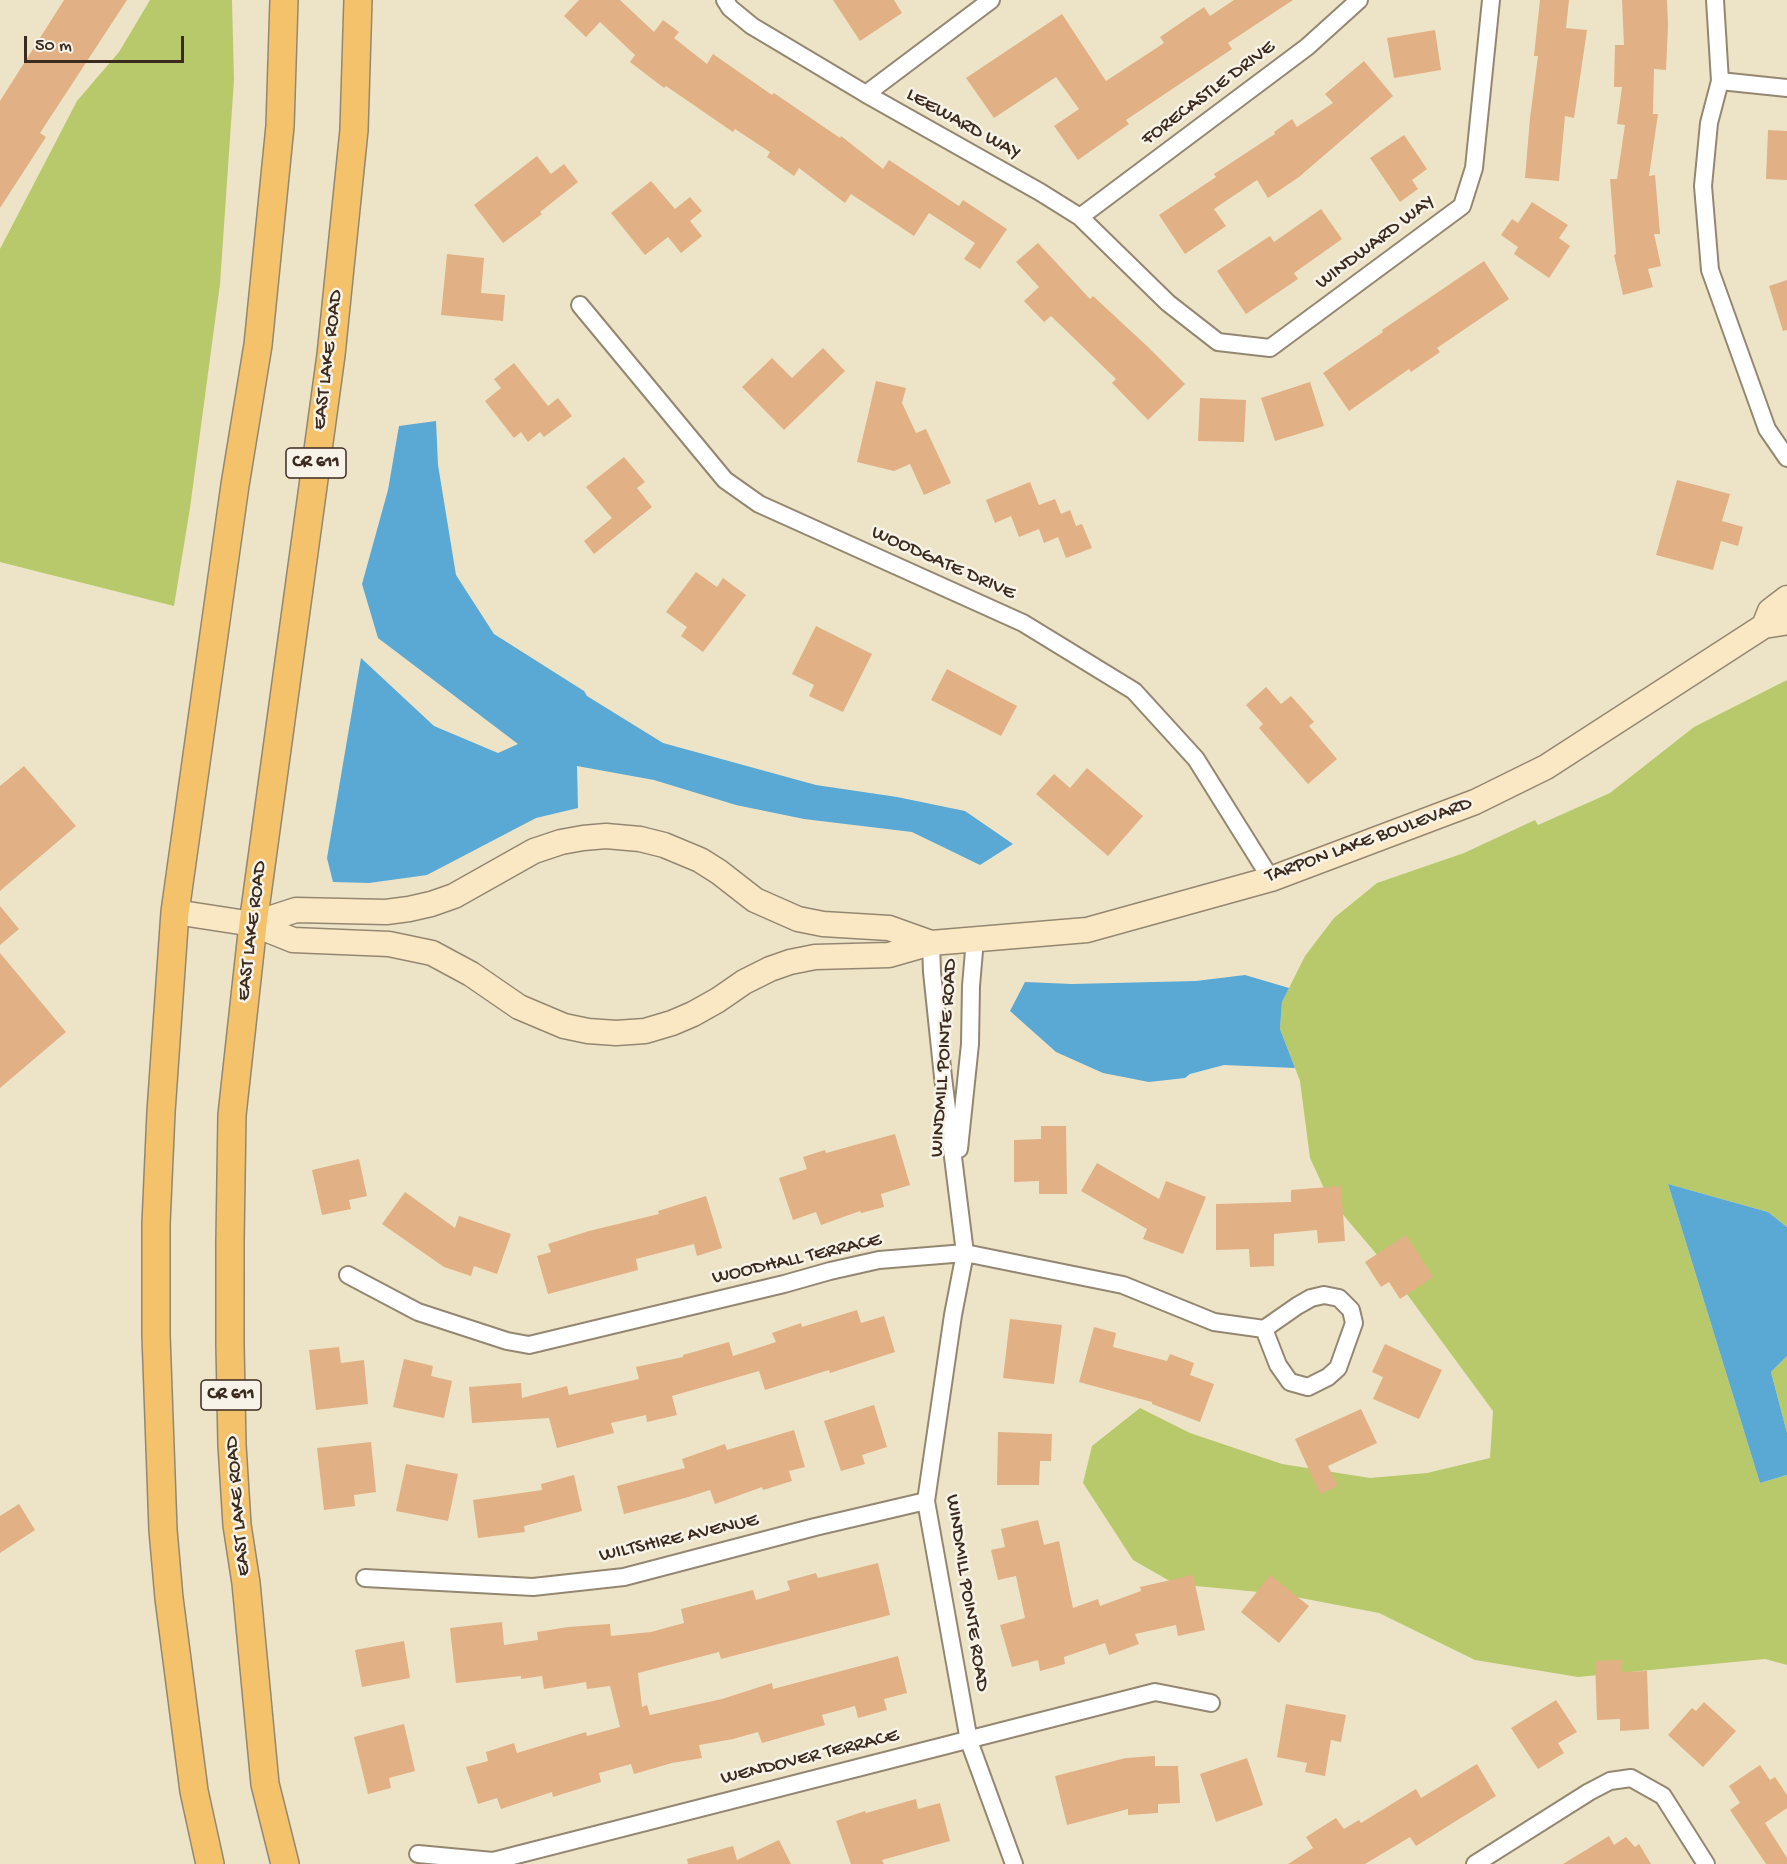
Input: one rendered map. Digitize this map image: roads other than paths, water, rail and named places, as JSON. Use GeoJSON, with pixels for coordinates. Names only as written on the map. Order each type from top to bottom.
{"type":"FeatureCollection","features":[{"type":"Feature","properties":{"kind":"main road"},"geometry":{"type":"LineString","coordinates":[[210,1864],[195,1791],[169,1598],[163,1530],[156,1335],[156,1224],[161,1112],[175,912],[235,485],[258,345],[280,126],[284,0]]}},
{"type":"Feature","properties":{"kind":"main road","name":"EAST LAKE ROAD"},"geometry":{"type":"LineString","coordinates":[[285,1864],[265,1784],[246,1582],[237,1525],[232,1445],[230,1241],[232,1115],[253,924],[331,355],[354,130],[358,0]]}},
{"type":"Feature","properties":{"kind":"street","name":"LEEWARD WAY"},"geometry":{"type":"LineString","coordinates":[[725,0],[730,8],[752,26],[866,94],[1040,192],[1080,218],[1168,303]]}},
{"type":"Feature","properties":{"kind":"street"},"geometry":{"type":"LineString","coordinates":[[866,94],[991,0]]}},
{"type":"Feature","properties":{"kind":"street","name":"FORECASTLE DRIVE"},"geometry":{"type":"LineString","coordinates":[[1080,218],[1308,47],[1359,0]]}},
{"type":"Feature","properties":{"kind":"street","name":"WINDWARD WAY"},"geometry":{"type":"LineString","coordinates":[[1168,303],[1218,342],[1270,348],[1462,206],[1474,168],[1491,0]]}},
{"type":"Feature","properties":{"kind":"street"},"geometry":{"type":"LineString","coordinates":[[1715,0],[1720,81],[1708,123],[1703,186],[1710,270],[1767,429],[1787,458]]}},
{"type":"Feature","properties":{"kind":"street"},"geometry":{"type":"LineString","coordinates":[[1720,81],[1787,88]]}},
{"type":"Feature","properties":{"kind":"street","name":"WOODGATE DRIVE"},"geometry":{"type":"LineString","coordinates":[[580,305],[725,480],[759,504],[1023,623],[1134,691],[1196,759],[1271,879]]}},
{"type":"Feature","properties":{"kind":"street","name":"TARPON LAKE BOULEVARD"},"geometry":{"type":"LineString","coordinates":[[1764,626],[1770,611],[1787,598]]}},
{"type":"Feature","properties":{"kind":"street","name":"TARPON LAKE BOULEVARD"},"geometry":{"type":"LineString","coordinates":[[253,924],[293,940],[389,944],[432,953],[471,974],[519,1007],[564,1026],[616,1034],[645,1031],[672,1023],[710,1005],[744,982],[790,962],[815,957],[890,955],[931,943],[1087,930],[1271,879],[1475,802],[1546,767],[1764,626],[1783,623],[1787,620]]}},
{"type":"Feature","properties":{"kind":"street","name":"TARPON LAKE BOULEVARD"},"geometry":{"type":"LineString","coordinates":[[253,924],[296,910],[386,912],[431,904],[453,896],[534,851],[582,837],[606,836],[664,844],[700,860],[755,900],[798,919],[823,924],[889,928],[931,943]]}},
{"type":"Feature","properties":{"kind":"street"},"geometry":{"type":"LineString","coordinates":[[175,912],[253,924]]}},
{"type":"Feature","properties":{"kind":"street","name":"WINDMILL POINTE ROAD"},"geometry":{"type":"LineString","coordinates":[[956,1180],[970,1044],[975,939]]}},
{"type":"Feature","properties":{"kind":"street","name":"WINDMILL POINTE ROAD"},"geometry":{"type":"LineString","coordinates":[[931,943],[943,1077],[965,1253],[926,1501],[969,1741],[1014,1864]]}},
{"type":"Feature","properties":{"kind":"street","name":"WOODHALL TERRACE"},"geometry":{"type":"LineString","coordinates":[[348,1275],[418,1312],[507,1341],[529,1345],[773,1287],[830,1270],[879,1260],[965,1253],[1124,1285],[1214,1322],[1264,1329]]}},
{"type":"Feature","properties":{"kind":"street"},"geometry":{"type":"LineString","coordinates":[[1324,1295],[1340,1298],[1351,1310],[1354,1323],[1338,1368],[1328,1377],[1308,1387],[1290,1382],[1278,1365],[1264,1329],[1297,1306],[1324,1295]]}},
{"type":"Feature","properties":{"kind":"street","name":"WILTSHIRE AVENUE"},"geometry":{"type":"LineString","coordinates":[[365,1578],[533,1587],[624,1577],[815,1527],[926,1501]]}},
{"type":"Feature","properties":{"kind":"street","name":"WENDOVER TERRACE"},"geometry":{"type":"LineString","coordinates":[[418,1854],[493,1861],[1155,1692],[1211,1703]]}},
{"type":"Feature","properties":{"kind":"street"},"geometry":{"type":"LineString","coordinates":[[1475,1864],[1589,1792],[1610,1781],[1631,1778],[1663,1796],[1706,1864]]}},
{"type":"Feature","properties":{"kind":"water"},"geometry":{"type":"Polygon","coordinates":[[[436,421],[438,465],[456,575],[494,634],[663,743],[816,785],[897,797],[965,811],[1013,844],[980,865],[912,832],[804,819],[736,805],[654,780],[577,766],[578,808],[536,818],[427,875],[369,883],[333,882],[327,858],[361,658],[434,726],[498,753],[518,744],[378,638],[362,584],[388,490],[399,426],[436,421]]]}},
{"type":"Feature","properties":{"kind":"water"},"geometry":{"type":"Polygon","coordinates":[[[1245,975],[1289,988],[1282,1002],[1280,1029],[1295,1068],[1224,1065],[1190,1074],[1185,1078],[1149,1082],[1103,1073],[1056,1052],[1010,1011],[1025,982],[1072,984],[1196,981],[1245,975]]]}},
{"type":"Feature","properties":{"kind":"water"},"geometry":{"type":"Polygon","coordinates":[[[1668,1184],[1768,1212],[1787,1227],[1787,1356],[1771,1372],[1787,1433],[1787,1475],[1760,1483],[1668,1184]]]}}]}
